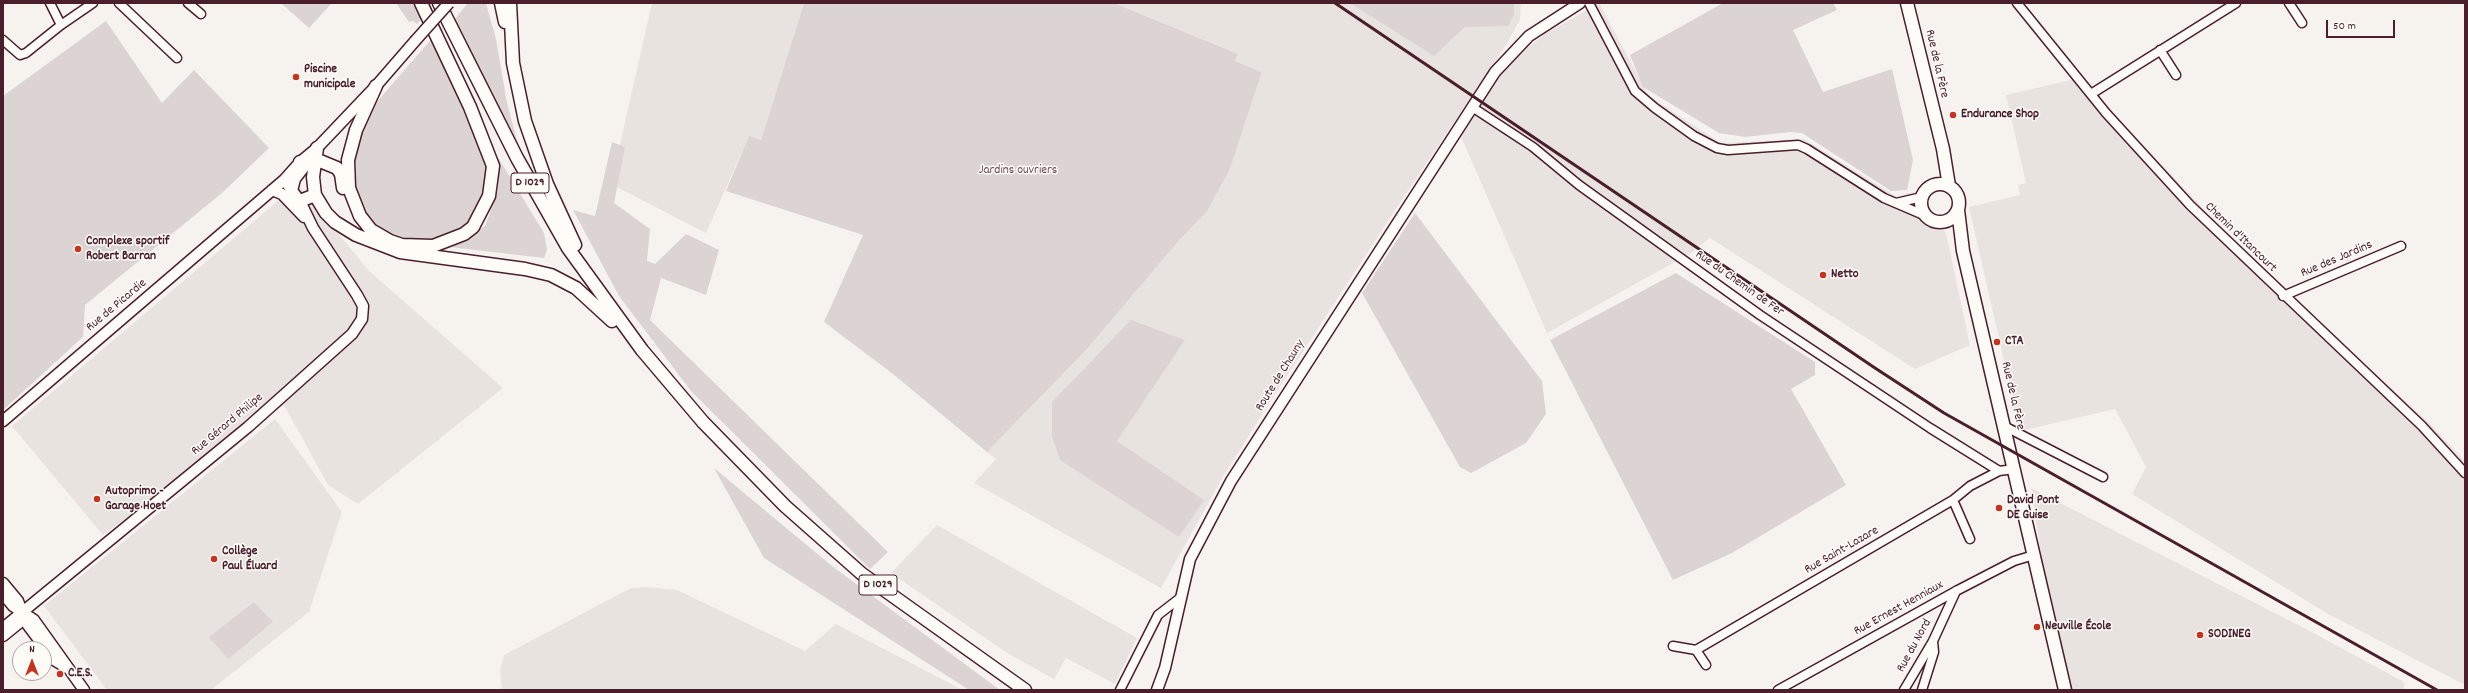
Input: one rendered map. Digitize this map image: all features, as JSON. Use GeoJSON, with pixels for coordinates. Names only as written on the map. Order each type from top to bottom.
{"type":"FeatureCollection","features":[{"type":"Feature","properties":{"kind":"main road"},"geometry":{"type":"LineString","coordinates":[[376,86],[356,130],[348,160],[349,188],[360,216],[371,230],[390,242],[414,247],[433,246],[454,239],[473,227],[484,207],[492,186],[491,156],[470,107],[421,3]]}},
{"type":"Feature","properties":{"kind":"main road","name":"D 1029"},"geometry":{"type":"LineString","coordinates":[[438,3],[542,206],[591,281],[642,350],[732,454],[816,534],[862,574],[1025,690]]}},
{"type":"Feature","properties":{"kind":"main road"},"geometry":{"type":"LineString","coordinates":[[501,3],[525,120],[547,184],[591,281]]}},
{"type":"Feature","properties":{"kind":"main road"},"geometry":{"type":"LineString","coordinates":[[510,3],[513,62]]}},
{"type":"Feature","properties":{"kind":"main road","name":"Rue de la Fère"},"geometry":{"type":"LineString","coordinates":[[1907,3],[1949,186]]}},
{"type":"Feature","properties":{"kind":"main road","name":"Rue de la Fère"},"geometry":{"type":"LineString","coordinates":[[1933,185],[1939,160],[1937,130]]}},
{"type":"Feature","properties":{"kind":"main road"},"geometry":{"type":"LineString","coordinates":[[318,148],[308,162],[315,195],[326,213],[335,222],[356,235],[384,246],[416,255],[529,270],[560,279],[592,301],[642,350]]}},
{"type":"Feature","properties":{"kind":"main road"},"geometry":{"type":"LineString","coordinates":[[308,162],[337,168],[341,174],[350,210],[360,216]]}},
{"type":"Feature","properties":{"kind":"main road"},"geometry":{"type":"LineString","coordinates":[[1941,183],[1949,186],[1957,194],[1958,210],[1952,218],[1944,222],[1934,221],[1926,216],[1921,205],[1922,197],[1927,188],[1933,185],[1941,183]]}},
{"type":"Feature","properties":{"kind":"main road"},"geometry":{"type":"LineString","coordinates":[[300,201],[315,195]]}},
{"type":"Feature","properties":{"kind":"main road","name":"Rue de la Fère"},"geometry":{"type":"LineString","coordinates":[[1958,210],[1963,251],[2065,690]]}},
{"type":"Feature","properties":{"kind":"main road","name":"Rue de la Fère"},"geometry":{"type":"LineString","coordinates":[[1944,222],[1963,251]]}},
{"type":"Feature","properties":{"kind":"street"},"geometry":{"type":"LineString","coordinates":[[50,3],[61,25]]}},
{"type":"Feature","properties":{"kind":"street"},"geometry":{"type":"LineString","coordinates":[[3,40],[20,55],[26,53],[61,25],[93,3]]}},
{"type":"Feature","properties":{"kind":"street"},"geometry":{"type":"LineString","coordinates":[[119,3],[177,58]]}},
{"type":"Feature","properties":{"kind":"street"},"geometry":{"type":"LineString","coordinates":[[188,3],[201,14]]}},
{"type":"Feature","properties":{"kind":"street"},"geometry":{"type":"LineString","coordinates":[[318,148],[376,86],[449,3]]}},
{"type":"Feature","properties":{"kind":"street","name":"Route de Chauny"},"geometry":{"type":"LineString","coordinates":[[1157,690],[1165,668],[1190,559],[1231,480],[1495,72],[1518,47],[1544,26],[1580,3]]}},
{"type":"Feature","properties":{"kind":"street"},"geometry":{"type":"LineString","coordinates":[[1589,3],[1635,91],[1655,108],[1694,136],[1717,148],[1728,150],[1798,145],[1807,149],[1884,198],[1926,216]]}},
{"type":"Feature","properties":{"kind":"street","name":"Chemin d'Itancourt"},"geometry":{"type":"LineString","coordinates":[[2017,3],[2091,94],[2190,205],[2283,296],[2422,426],[2465,473]]}},
{"type":"Feature","properties":{"kind":"street"},"geometry":{"type":"LineString","coordinates":[[2091,94],[2236,3]]}},
{"type":"Feature","properties":{"kind":"street"},"geometry":{"type":"LineString","coordinates":[[2289,3],[2302,23]]}},
{"type":"Feature","properties":{"kind":"street"},"geometry":{"type":"LineString","coordinates":[[2160,50],[2176,75]]}},
{"type":"Feature","properties":{"kind":"street","name":"Rue du Chemin de Fer"},"geometry":{"type":"LineString","coordinates":[[1474,103],[1579,184],[1760,315],[1930,428],[1999,471]]}},
{"type":"Feature","properties":{"kind":"street"},"geometry":{"type":"LineString","coordinates":[[292,190],[295,179],[308,162]]}},
{"type":"Feature","properties":{"kind":"street","name":"Rue de Picardie"},"geometry":{"type":"LineString","coordinates":[[3,421],[272,190],[308,162]]}},
{"type":"Feature","properties":{"kind":"street","name":"Rue Gérard Philipe"},"geometry":{"type":"LineString","coordinates":[[23,613],[248,427],[352,334],[362,319],[363,306],[313,228],[300,201],[284,180]]}},
{"type":"Feature","properties":{"kind":"street","name":"Rue Gérard Philipe"},"geometry":{"type":"LineString","coordinates":[[272,190],[282,194],[313,228]]}},
{"type":"Feature","properties":{"kind":"street"},"geometry":{"type":"LineString","coordinates":[[1896,203],[1922,197]]}},
{"type":"Feature","properties":{"kind":"street","name":"Rue des Jardins"},"geometry":{"type":"LineString","coordinates":[[2283,296],[2401,246]]}},
{"type":"Feature","properties":{"kind":"street"},"geometry":{"type":"LineString","coordinates":[[2004,426],[2103,477]]}},
{"type":"Feature","properties":{"kind":"street","name":"Rue Saint-Lazare"},"geometry":{"type":"LineString","coordinates":[[1696,650],[1953,500],[1970,486],[1999,471],[2015,473]]}},
{"type":"Feature","properties":{"kind":"street"},"geometry":{"type":"LineString","coordinates":[[1953,500],[1970,539]]}},
{"type":"Feature","properties":{"kind":"street","name":"Rue Ernest Henniaux"},"geometry":{"type":"LineString","coordinates":[[1778,690],[1956,591],[2014,561],[2034,555]]}},
{"type":"Feature","properties":{"kind":"street"},"geometry":{"type":"LineString","coordinates":[[3,583],[18,601],[27,624],[54,660],[69,669],[84,690]]}},
{"type":"Feature","properties":{"kind":"street","name":"Rue du Nord"},"geometry":{"type":"LineString","coordinates":[[1904,690],[1933,641],[1956,591]]}},
{"type":"Feature","properties":{"kind":"street"},"geometry":{"type":"LineString","coordinates":[[3,594],[12,606],[23,613]]}},
{"type":"Feature","properties":{"kind":"street"},"geometry":{"type":"LineString","coordinates":[[1120,690],[1158,615],[1180,598]]}},
{"type":"Feature","properties":{"kind":"street"},"geometry":{"type":"LineString","coordinates":[[3,628],[14,618],[23,613]]}},
{"type":"Feature","properties":{"kind":"street"},"geometry":{"type":"LineString","coordinates":[[3,636],[19,623],[23,613]]}},
{"type":"Feature","properties":{"kind":"street"},"geometry":{"type":"LineString","coordinates":[[1922,690],[1934,652],[1933,641]]}},
{"type":"Feature","properties":{"kind":"street"},"geometry":{"type":"LineString","coordinates":[[1673,646],[1696,650],[1706,665]]}},
{"type":"Feature","properties":{"kind":"shaded area"},"geometry":{"type":"Polygon","coordinates":[[[652,3],[804,3],[761,140],[749,136],[706,233],[611,184],[652,3]]]}},
{"type":"Feature","properties":{"kind":"shaded area"},"geometry":{"type":"Polygon","coordinates":[[[1114,3],[1521,3],[1520,20],[1506,45],[1409,189],[1275,394],[1224,475],[1161,588],[974,483],[996,459],[987,452],[1087,349],[1176,244],[1208,210],[1230,169],[1262,72],[1235,61],[1238,54],[1114,3]]]}},
{"type":"Feature","properties":{"kind":"shaded area"},"geometry":{"type":"Polygon","coordinates":[[[1599,3],[1649,96],[1721,143],[1804,139],[1897,197],[1913,192],[1946,233],[1970,345],[1915,369],[1710,238],[1691,253],[1547,333],[1461,137],[1494,83],[1527,48],[1545,34],[1599,3]]]}},
{"type":"Feature","properties":{"kind":"shaded area"},"geometry":{"type":"Polygon","coordinates":[[[2084,77],[2104,103],[2254,263],[2426,420],[2465,461],[2465,685],[2328,614],[2132,494],[2146,467],[2115,409],[2020,431],[1969,207],[2020,195],[2018,185],[2026,183],[2006,95],[2084,77]]]}},
{"type":"Feature","properties":{"kind":"shaded area"},"geometry":{"type":"Polygon","coordinates":[[[298,184],[369,271],[503,388],[358,504],[328,485],[284,405],[103,535],[12,426],[298,184]]]}},
{"type":"Feature","properties":{"kind":"shaded area","name":"Collège Paul Éluard"},"geometry":{"type":"Polygon","coordinates":[[[275,419],[342,512],[309,612],[211,690],[107,690],[44,606],[275,419]]]}},
{"type":"Feature","properties":{"kind":"shaded area"},"geometry":{"type":"Polygon","coordinates":[[[2031,488],[2308,630],[2404,682],[2404,690],[2062,690],[2031,488]]]}},
{"type":"Feature","properties":{"kind":"shaded area"},"geometry":{"type":"Polygon","coordinates":[[[937,525],[1137,638],[1115,684],[1066,658],[1054,679],[1007,653],[891,573],[937,525]]]}},
{"type":"Feature","properties":{"kind":"shaded area"},"geometry":{"type":"Polygon","coordinates":[[[646,587],[677,590],[805,651],[836,624],[963,690],[502,690],[500,671],[504,655],[631,588],[646,587]]]}},
{"type":"Feature","properties":{"kind":"green space"},"geometry":{"type":"Polygon","coordinates":[[[281,3],[332,3],[309,28],[281,3]]]}},
{"type":"Feature","properties":{"kind":"green space"},"geometry":{"type":"Polygon","coordinates":[[[396,3],[418,3],[424,16],[417,24],[413,21],[409,22],[396,3]]]}},
{"type":"Feature","properties":{"kind":"green space"},"geometry":{"type":"Polygon","coordinates":[[[468,3],[486,3],[496,39],[507,103],[518,144],[454,20],[468,3]]]}},
{"type":"Feature","properties":{"kind":"green space","name":"Jardins ouvriers"},"geometry":{"type":"Polygon","coordinates":[[[804,3],[1114,3],[1238,54],[1235,61],[1262,72],[1230,169],[1208,210],[1176,244],[1087,349],[987,452],[893,374],[824,322],[863,235],[726,191],[749,136],[761,140],[804,3]]]}},
{"type":"Feature","properties":{"kind":"green space"},"geometry":{"type":"Polygon","coordinates":[[[1350,3],[1514,3],[1514,15],[1508,26],[1465,27],[1434,56],[1350,3]]]}},
{"type":"Feature","properties":{"kind":"green space"},"geometry":{"type":"Polygon","coordinates":[[[1723,3],[1833,3],[1837,10],[1793,30],[1823,92],[1892,69],[1913,160],[1907,190],[1891,191],[1802,133],[1790,132],[1745,137],[1719,133],[1643,87],[1630,55],[1723,3]]]}},
{"type":"Feature","properties":{"kind":"green space","name":"Complexe sportif Robert Barran"},"geometry":{"type":"Polygon","coordinates":[[[106,21],[162,103],[194,70],[269,148],[222,193],[85,305],[83,337],[3,410],[3,96],[106,21]]]}},
{"type":"Feature","properties":{"kind":"green space"},"geometry":{"type":"Polygon","coordinates":[[[434,36],[488,152],[490,184],[474,219],[460,233],[421,243],[392,237],[379,229],[364,213],[352,181],[352,154],[363,122],[375,104],[434,36]]]}},
{"type":"Feature","properties":{"kind":"green space"},"geometry":{"type":"Polygon","coordinates":[[[612,142],[625,147],[614,203],[650,229],[647,261],[655,264],[686,234],[719,250],[706,295],[661,278],[650,320],[888,552],[870,569],[691,391],[619,296],[573,210],[595,216],[612,142]]]}},
{"type":"Feature","properties":{"kind":"green space"},"geometry":{"type":"Polygon","coordinates":[[[499,159],[544,233],[547,250],[544,258],[449,247],[485,226],[498,191],[499,159]]]}},
{"type":"Feature","properties":{"kind":"green space"},"geometry":{"type":"Polygon","coordinates":[[[1415,213],[1542,381],[1546,414],[1526,443],[1471,473],[1460,467],[1362,293],[1415,213]]]}},
{"type":"Feature","properties":{"kind":"green space"},"geometry":{"type":"Polygon","coordinates":[[[1676,273],[1815,362],[1815,375],[1791,389],[1846,485],[1732,553],[1673,580],[1550,340],[1676,273]]]}},
{"type":"Feature","properties":{"kind":"green space"},"geometry":{"type":"Polygon","coordinates":[[[1131,320],[1185,340],[1117,441],[1204,500],[1179,537],[1060,460],[1052,436],[1052,402],[1131,320]]]}},
{"type":"Feature","properties":{"kind":"green space"},"geometry":{"type":"Polygon","coordinates":[[[714,468],[832,566],[1000,690],[969,690],[764,558],[714,468]]]}},
{"type":"Feature","properties":{"kind":"green space"},"geometry":{"type":"Polygon","coordinates":[[[254,602],[273,622],[228,659],[209,637],[254,602]]]}},
{"type":"Feature","properties":{"kind":"railway"},"geometry":{"type":"LineString","coordinates":[[1335,3],[1875,368],[1944,413],[2437,690]]}},
{"type":"Feature","properties":{"kind":"place","name":"Piscine municipale"},"geometry":{"type":"Point","coordinates":[296,77]}},
{"type":"Feature","properties":{"kind":"place","name":"Endurance Shop"},"geometry":{"type":"Point","coordinates":[1953,115]}},
{"type":"Feature","properties":{"kind":"place","name":"Complexe sportif Robert Barran"},"geometry":{"type":"Point","coordinates":[78,249]}},
{"type":"Feature","properties":{"kind":"place","name":"Netto"},"geometry":{"type":"Point","coordinates":[1823,275]}},
{"type":"Feature","properties":{"kind":"place","name":"CTA"},"geometry":{"type":"Point","coordinates":[1997,342]}},
{"type":"Feature","properties":{"kind":"place","name":"Autoprimo - Garage Hoet"},"geometry":{"type":"Point","coordinates":[97,499]}},
{"type":"Feature","properties":{"kind":"place","name":"David Pont DE Guise"},"geometry":{"type":"Point","coordinates":[1999,508]}},
{"type":"Feature","properties":{"kind":"place","name":"Collège Paul Éluard"},"geometry":{"type":"Point","coordinates":[214,559]}},
{"type":"Feature","properties":{"kind":"place","name":"Neuville École"},"geometry":{"type":"Point","coordinates":[2037,627]}},
{"type":"Feature","properties":{"kind":"place","name":"SODINEG"},"geometry":{"type":"Point","coordinates":[2200,635]}},
{"type":"Feature","properties":{"kind":"place","name":"C.E.S."},"geometry":{"type":"Point","coordinates":[60,674]}}]}
